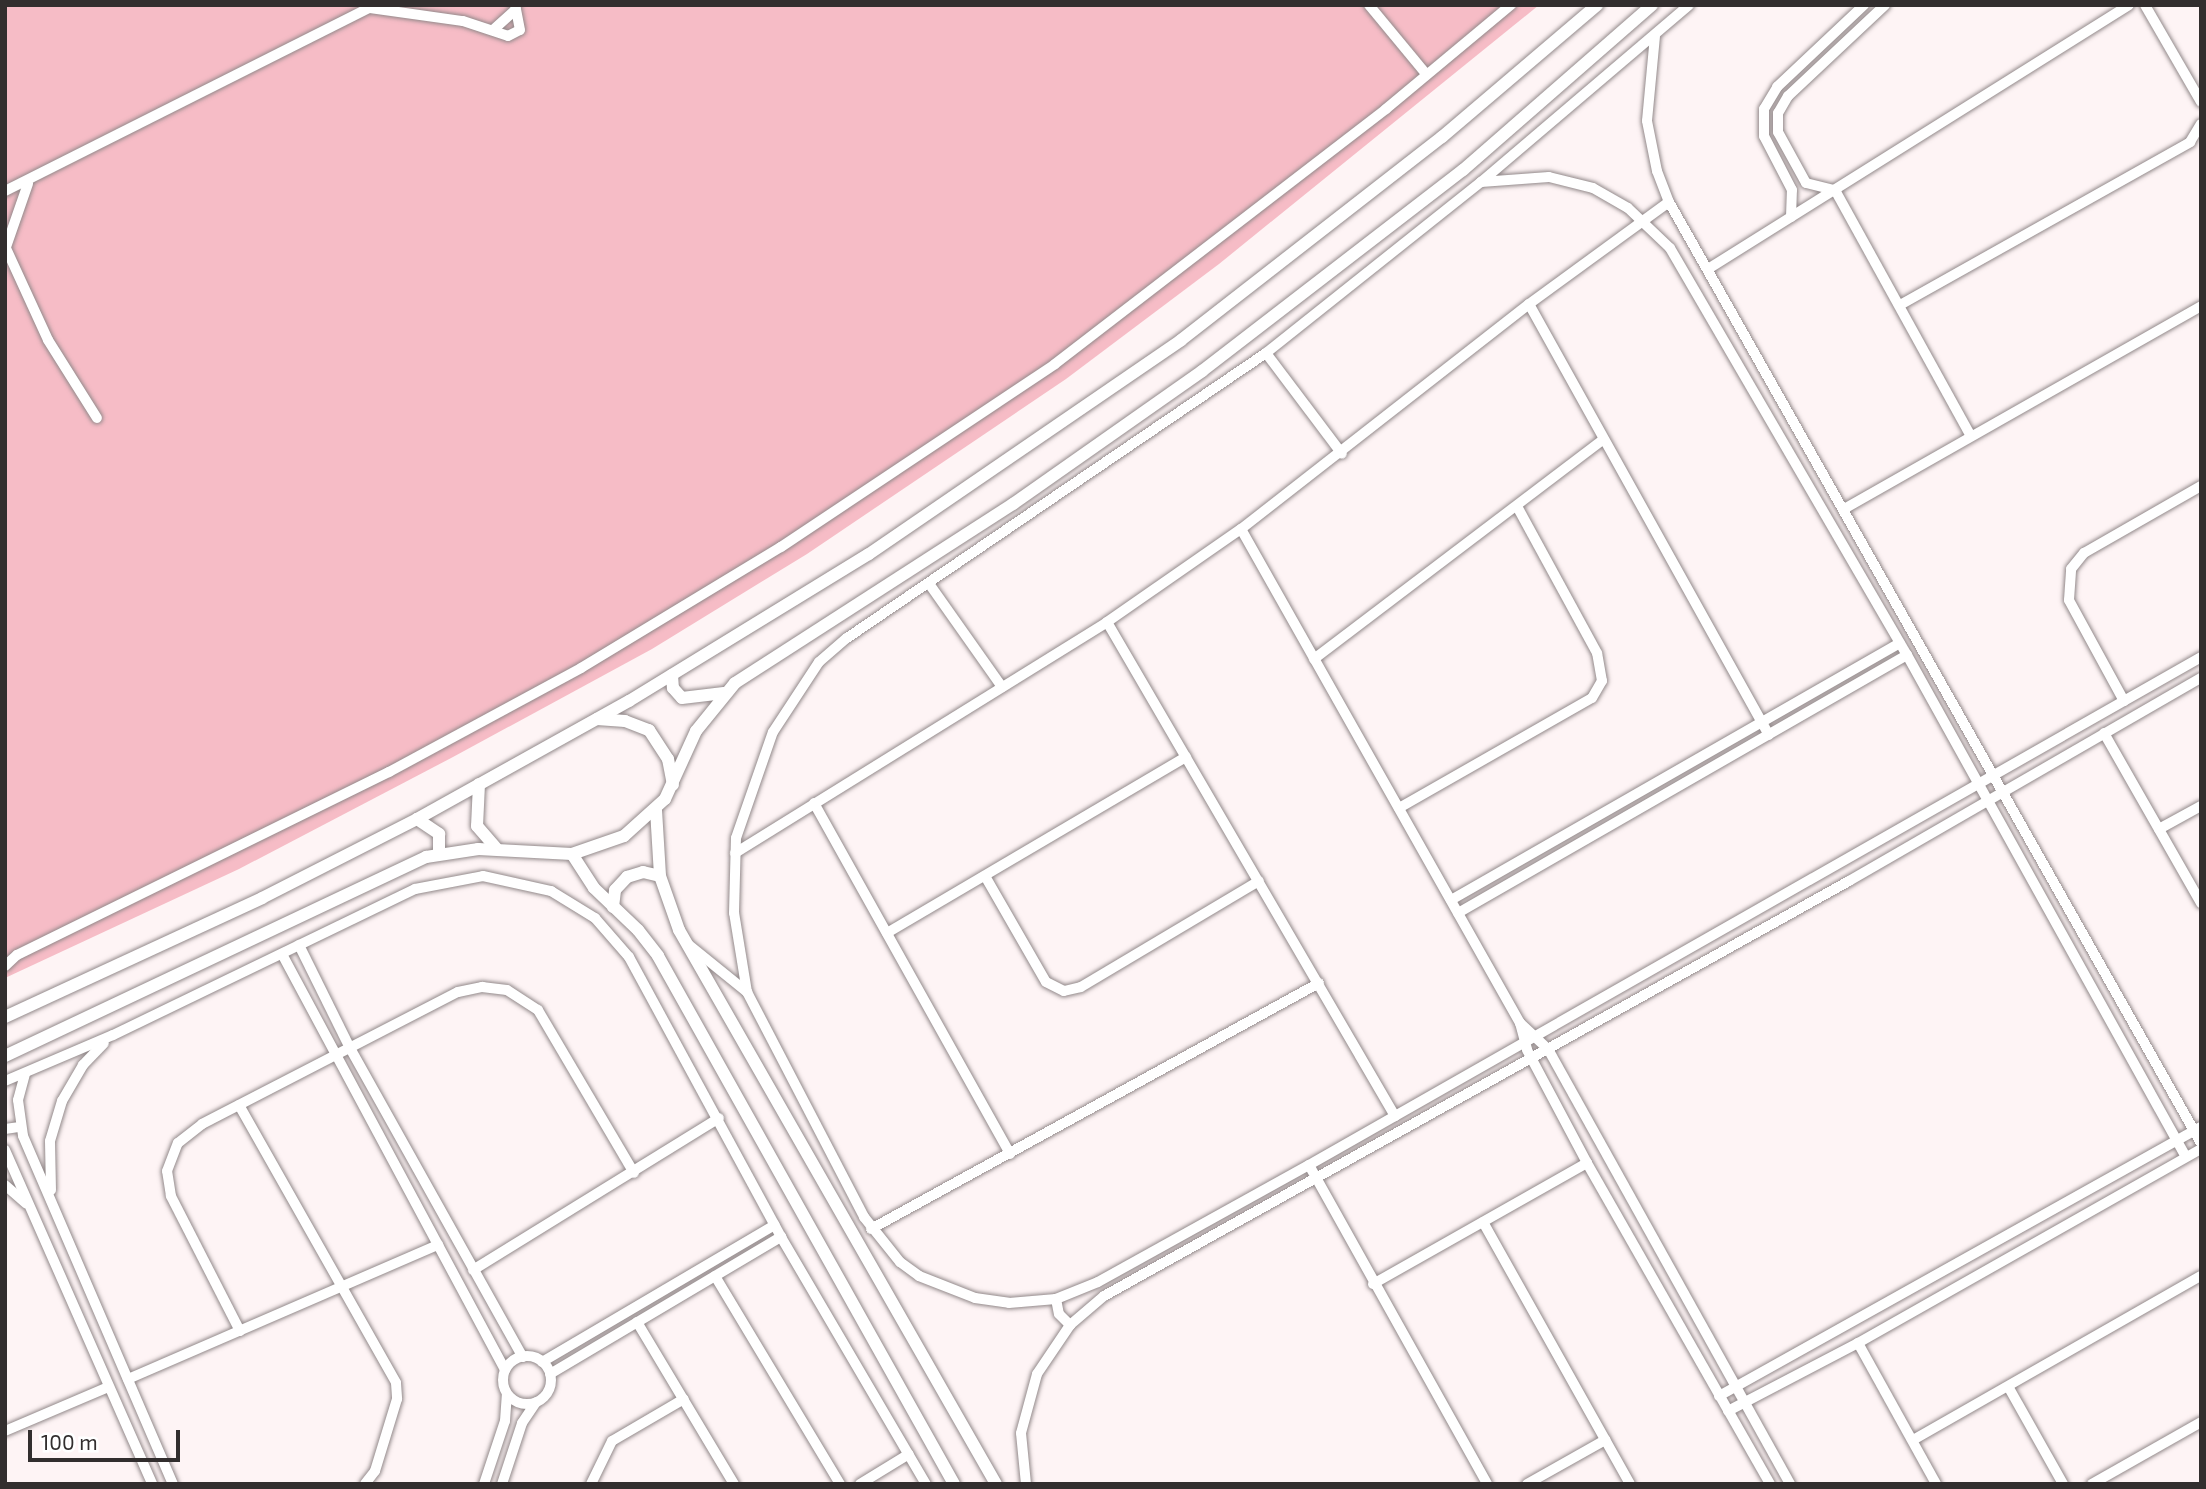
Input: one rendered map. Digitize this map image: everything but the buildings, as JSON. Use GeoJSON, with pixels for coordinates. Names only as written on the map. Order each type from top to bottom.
{"type":"FeatureCollection","features":[{"type":"Feature","properties":{"kind":"street"},"geometry":{"type":"LineString","coordinates":[[1369,5],[1426,74]]}},
{"type":"Feature","properties":{"kind":"street"},"geometry":{"type":"LineString","coordinates":[[5,966],[18,955],[389,772],[581,668],[782,547],[1055,364],[1511,5]]}},
{"type":"Feature","properties":{"kind":"street"},"geometry":{"type":"LineString","coordinates":[[5,1017],[262,898],[416,819],[672,675],[869,554],[1122,384],[1442,137],[1597,5]]}},
{"type":"Feature","properties":{"kind":"street"},"geometry":{"type":"LineString","coordinates":[[5,1056],[439,853],[497,849],[572,854],[624,836],[656,810],[673,785],[696,731],[724,694],[748,674],[1013,504],[1258,330],[1463,170],[1652,5]]}},
{"type":"Feature","properties":{"kind":"street"},"geometry":{"type":"LineString","coordinates":[[1689,5],[1481,182],[1266,353],[930,585],[847,638],[797,690],[758,765],[735,853],[734,913],[747,992],[765,1033],[871,1229],[900,1262],[950,1291],[1009,1303],[1056,1299],[1098,1282],[1978,787],[2201,657]]}},
{"type":"Feature","properties":{"kind":"street"},"geometry":{"type":"LineString","coordinates":[[1791,217],[1793,190],[1764,136],[1764,109],[1777,87],[1864,5]]}},
{"type":"Feature","properties":{"kind":"street"},"geometry":{"type":"LineString","coordinates":[[1885,5],[1788,96],[1779,113],[1782,141],[1806,183],[1835,190],[1971,436]]}},
{"type":"Feature","properties":{"kind":"street"},"geometry":{"type":"LineString","coordinates":[[1708,269],[2129,5]]}},
{"type":"Feature","properties":{"kind":"street"},"geometry":{"type":"LineString","coordinates":[[2145,5],[2201,102]]}},
{"type":"Feature","properties":{"kind":"street"},"geometry":{"type":"LineString","coordinates":[[5,191],[28,184],[373,7],[463,21],[508,36],[518,33],[515,7]]}},
{"type":"Feature","properties":{"kind":"street"},"geometry":{"type":"LineString","coordinates":[[493,30],[515,7]]}},
{"type":"Feature","properties":{"kind":"street"},"geometry":{"type":"LineString","coordinates":[[1655,36],[1647,121],[1657,172],[1669,202],[2197,1129],[2201,1143]]}},
{"type":"Feature","properties":{"kind":"street"},"geometry":{"type":"LineString","coordinates":[[1900,305],[2190,142],[2201,124]]}},
{"type":"Feature","properties":{"kind":"street"},"geometry":{"type":"LineString","coordinates":[[1481,182],[1527,176],[1571,181],[1614,198],[1642,219],[1670,248],[1907,655],[1986,802],[2186,1157]]}},
{"type":"Feature","properties":{"kind":"street"},"geometry":{"type":"LineString","coordinates":[[28,184],[6,246],[48,340],[97,418]]}},
{"type":"Feature","properties":{"kind":"street"},"geometry":{"type":"LineString","coordinates":[[735,853],[1107,622],[1241,529],[1342,454],[1529,304],[1642,219],[1669,202]]}},
{"type":"Feature","properties":{"kind":"street"},"geometry":{"type":"LineString","coordinates":[[1529,304],[1602,440],[1769,735]]}},
{"type":"Feature","properties":{"kind":"street"},"geometry":{"type":"LineString","coordinates":[[1844,509],[2201,306]]}},
{"type":"Feature","properties":{"kind":"street"},"geometry":{"type":"LineString","coordinates":[[1266,353],[1342,454]]}},
{"type":"Feature","properties":{"kind":"street"},"geometry":{"type":"LineString","coordinates":[[1314,659],[1602,440]]}},
{"type":"Feature","properties":{"kind":"street"},"geometry":{"type":"LineString","coordinates":[[1800,471],[1817,460]]}},
{"type":"Feature","properties":{"kind":"street"},"geometry":{"type":"LineString","coordinates":[[2124,701],[2069,600],[2071,569],[2084,553],[2201,486]]}},
{"type":"Feature","properties":{"kind":"street"},"geometry":{"type":"LineString","coordinates":[[1399,808],[1592,698],[1602,681],[1601,662],[1517,506]]}},
{"type":"Feature","properties":{"kind":"street"},"geometry":{"type":"LineString","coordinates":[[1241,529],[1520,1023],[1531,1058],[1587,1163],[1770,1484]]}},
{"type":"Feature","properties":{"kind":"street"},"geometry":{"type":"LineString","coordinates":[[930,585],[1002,687]]}},
{"type":"Feature","properties":{"kind":"street"},"geometry":{"type":"LineString","coordinates":[[1107,622],[1395,1116]]}},
{"type":"Feature","properties":{"kind":"street"},"geometry":{"type":"LineString","coordinates":[[1451,900],[1900,643]]}},
{"type":"Feature","properties":{"kind":"street"},"geometry":{"type":"LineString","coordinates":[[1458,913],[1907,655]]}},
{"type":"Feature","properties":{"kind":"street"},"geometry":{"type":"LineString","coordinates":[[672,675],[673,688],[682,698],[724,694]]}},
{"type":"Feature","properties":{"kind":"street"},"geometry":{"type":"LineString","coordinates":[[1026,1484],[1021,1448],[1027,1402],[1044,1360],[1070,1325],[1119,1287],[1548,1049],[2201,678]]}},
{"type":"Feature","properties":{"kind":"street"},"geometry":{"type":"LineString","coordinates":[[595,719],[625,721],[649,730],[668,759],[673,785]]}},
{"type":"Feature","properties":{"kind":"street"},"geometry":{"type":"LineString","coordinates":[[2104,733],[2201,903]]}},
{"type":"Feature","properties":{"kind":"street"},"geometry":{"type":"LineString","coordinates":[[887,933],[1186,757]]}},
{"type":"Feature","properties":{"kind":"street"},"geometry":{"type":"LineString","coordinates":[[479,784],[477,826],[497,849]]}},
{"type":"Feature","properties":{"kind":"street"},"geometry":{"type":"LineString","coordinates":[[814,803],[1010,1154]]}},
{"type":"Feature","properties":{"kind":"street"},"geometry":{"type":"LineString","coordinates":[[2159,829],[2201,806]]}},
{"type":"Feature","properties":{"kind":"street"},"geometry":{"type":"LineString","coordinates":[[656,810],[660,876],[687,943],[996,1484]]}},
{"type":"Feature","properties":{"kind":"street"},"geometry":{"type":"LineString","coordinates":[[416,819],[439,834],[439,853]]}},
{"type":"Feature","properties":{"kind":"street"},"geometry":{"type":"LineString","coordinates":[[572,854],[613,907],[638,929],[658,956],[954,1484]]}},
{"type":"Feature","properties":{"kind":"street"},"geometry":{"type":"LineString","coordinates":[[613,907],[615,890],[627,877],[643,872],[660,876]]}},
{"type":"Feature","properties":{"kind":"street"},"geometry":{"type":"LineString","coordinates":[[985,876],[1046,982],[1064,991],[1081,987],[1259,881]]}},
{"type":"Feature","properties":{"kind":"street"},"geometry":{"type":"LineString","coordinates":[[5,1081],[113,1035],[415,889],[449,879],[501,877],[551,891],[582,907],[619,943],[719,1118],[782,1237],[926,1484]]}},
{"type":"Feature","properties":{"kind":"street"},"geometry":{"type":"LineString","coordinates":[[687,943],[747,992]]}},
{"type":"Feature","properties":{"kind":"street"},"geometry":{"type":"LineString","coordinates":[[299,945],[350,1048],[523,1357],[542,1362],[550,1374],[549,1388],[522,1423],[502,1484]]}},
{"type":"Feature","properties":{"kind":"street"},"geometry":{"type":"LineString","coordinates":[[282,954],[333,1056],[505,1370],[503,1382],[508,1394],[517,1402],[536,1402]]}},
{"type":"Feature","properties":{"kind":"street"},"geometry":{"type":"LineString","coordinates":[[5,956],[18,955]]}},
{"type":"Feature","properties":{"kind":"street"},"geometry":{"type":"LineString","coordinates":[[871,1229],[1319,983]]}},
{"type":"Feature","properties":{"kind":"street"},"geometry":{"type":"LineString","coordinates":[[240,1331],[171,1196],[167,1171],[178,1143],[189,1132],[239,1105],[458,992],[494,987],[518,995],[538,1010],[634,1173]]}},
{"type":"Feature","properties":{"kind":"street"},"geometry":{"type":"LineString","coordinates":[[1520,1023],[1537,1035],[1548,1049],[1790,1484]]}},
{"type":"Feature","properties":{"kind":"street"},"geometry":{"type":"LineString","coordinates":[[54,1204],[49,1163],[55,1121],[71,1082],[113,1035]]}},
{"type":"Feature","properties":{"kind":"street"},"geometry":{"type":"LineString","coordinates":[[24,1074],[18,1100],[20,1127],[173,1484]]}},
{"type":"Feature","properties":{"kind":"street"},"geometry":{"type":"LineString","coordinates":[[239,1105],[342,1287],[397,1391],[375,1471],[365,1484]]}},
{"type":"Feature","properties":{"kind":"street"},"geometry":{"type":"LineString","coordinates":[[473,1270],[634,1173],[719,1118]]}},
{"type":"Feature","properties":{"kind":"street"},"geometry":{"type":"LineString","coordinates":[[5,1129],[20,1127]]}},
{"type":"Feature","properties":{"kind":"street"},"geometry":{"type":"LineString","coordinates":[[1719,1396],[2197,1129]]}},
{"type":"Feature","properties":{"kind":"street"},"geometry":{"type":"LineString","coordinates":[[1728,1411],[1858,1343],[2201,1149]]}},
{"type":"Feature","properties":{"kind":"street"},"geometry":{"type":"LineString","coordinates":[[5,1150],[152,1484]]}},
{"type":"Feature","properties":{"kind":"street"},"geometry":{"type":"LineString","coordinates":[[1373,1284],[1587,1163]]}},
{"type":"Feature","properties":{"kind":"street"},"geometry":{"type":"LineString","coordinates":[[1309,1165],[1487,1484]]}},
{"type":"Feature","properties":{"kind":"street"},"geometry":{"type":"LineString","coordinates":[[5,1185],[30,1207]]}},
{"type":"Feature","properties":{"kind":"street"},"geometry":{"type":"LineString","coordinates":[[1483,1222],[1630,1484]]}},
{"type":"Feature","properties":{"kind":"street"},"geometry":{"type":"LineString","coordinates":[[542,1362],[775,1224]]}},
{"type":"Feature","properties":{"kind":"street"},"geometry":{"type":"LineString","coordinates":[[550,1374],[782,1237]]}},
{"type":"Feature","properties":{"kind":"street"},"geometry":{"type":"LineString","coordinates":[[128,1379],[438,1245]]}},
{"type":"Feature","properties":{"kind":"street"},"geometry":{"type":"LineString","coordinates":[[451,1269],[468,1260]]}},
{"type":"Feature","properties":{"kind":"street"},"geometry":{"type":"LineString","coordinates":[[715,1276],[840,1484]]}},
{"type":"Feature","properties":{"kind":"street"},"geometry":{"type":"LineString","coordinates":[[1913,1440],[2010,1388],[2201,1276]]}},
{"type":"Feature","properties":{"kind":"street"},"geometry":{"type":"LineString","coordinates":[[1056,1299],[1059,1314],[1070,1325]]}},
{"type":"Feature","properties":{"kind":"street"},"geometry":{"type":"LineString","coordinates":[[637,1322],[734,1484]]}},
{"type":"Feature","properties":{"kind":"street"},"geometry":{"type":"LineString","coordinates":[[1858,1343],[1936,1484]]}},
{"type":"Feature","properties":{"kind":"street"},"geometry":{"type":"LineString","coordinates":[[505,1370],[523,1357]]}},
{"type":"Feature","properties":{"kind":"street"},"geometry":{"type":"LineString","coordinates":[[5,1417],[8,1430],[108,1387]]}},
{"type":"Feature","properties":{"kind":"street"},"geometry":{"type":"LineString","coordinates":[[2010,1388],[2063,1484]]}},
{"type":"Feature","properties":{"kind":"street"},"geometry":{"type":"LineString","coordinates":[[484,1484],[506,1414],[508,1394]]}},
{"type":"Feature","properties":{"kind":"street"},"geometry":{"type":"LineString","coordinates":[[591,1484],[612,1441],[684,1399]]}},
{"type":"Feature","properties":{"kind":"street"},"geometry":{"type":"LineString","coordinates":[[2092,1484],[2201,1422]]}},
{"type":"Feature","properties":{"kind":"street"},"geometry":{"type":"LineString","coordinates":[[1527,1484],[1605,1440]]}},
{"type":"Feature","properties":{"kind":"street"},"geometry":{"type":"LineString","coordinates":[[860,1484],[909,1454]]}},
{"type":"Feature","properties":{"kind":"shaded area"},"geometry":{"type":"Polygon","coordinates":[[[5,5],[1539,5],[1219,264],[1066,379],[807,554],[652,649],[453,757],[239,869],[5,978],[5,5]]]}}]}
